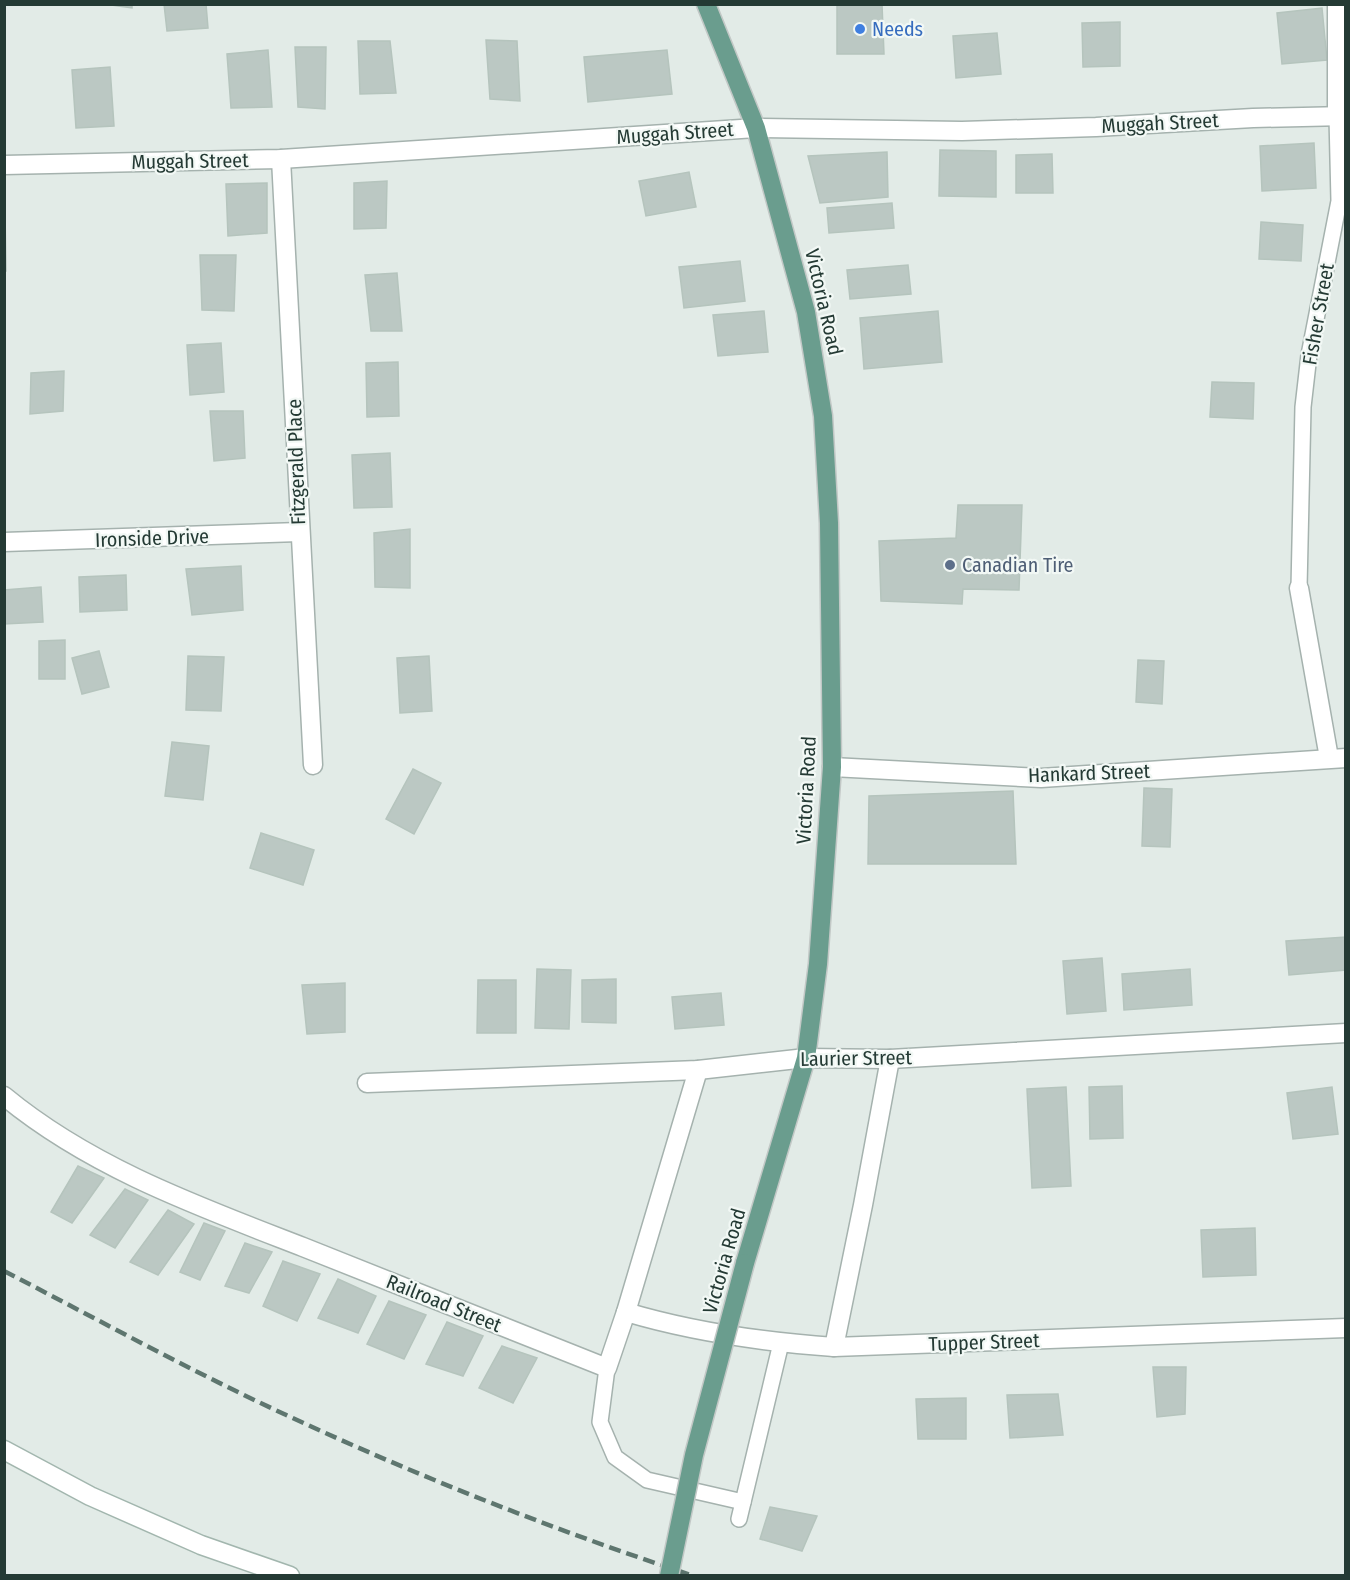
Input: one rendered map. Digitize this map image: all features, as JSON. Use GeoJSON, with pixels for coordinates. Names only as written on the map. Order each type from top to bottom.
{"type":"FeatureCollection","features":[{"type":"Feature","properties":{"kind":"main road","name":"Victoria Road"},"geometry":{"type":"LineString","coordinates":[[669,1575],[694,1455],[746,1263],[806,1058],[818,964],[832,767],[830,523],[823,416],[806,312],[756,128],[706,4]]}},
{"type":"Feature","properties":{"kind":"street","name":"Fisher Street"},"geometry":{"type":"LineString","coordinates":[[1337,4],[1341,116]]}},
{"type":"Feature","properties":{"kind":"street","name":"Muggah Street"},"geometry":{"type":"LineString","coordinates":[[4,165],[281,159],[756,128],[973,130],[1341,116]]}},
{"type":"Feature","properties":{"kind":"street","name":"Fitzgerald Place"},"geometry":{"type":"LineString","coordinates":[[281,159],[313,765]]}},
{"type":"Feature","properties":{"kind":"street","name":"Ironside Drive"},"geometry":{"type":"LineString","coordinates":[[4,542],[299,532]]}},
{"type":"Feature","properties":{"kind":"street"},"geometry":{"type":"LineString","coordinates":[[1299,588],[1337,758]]}},
{"type":"Feature","properties":{"kind":"street","name":"Hankard Street"},"geometry":{"type":"LineString","coordinates":[[832,767],[1041,778],[1337,758]]}},
{"type":"Feature","properties":{"kind":"street","name":"Laurier Street"},"geometry":{"type":"LineString","coordinates":[[367,1083],[698,1070],[806,1058],[890,1059],[1346,1033]]}},
{"type":"Feature","properties":{"kind":"street"},"geometry":{"type":"LineString","coordinates":[[834,1347],[890,1059]]}},
{"type":"Feature","properties":{"kind":"street"},"geometry":{"type":"LineString","coordinates":[[607,1368],[626,1312],[698,1070]]}},
{"type":"Feature","properties":{"kind":"street","name":"Railroad Street"},"geometry":{"type":"LineString","coordinates":[[4,1096],[29,1117],[122,1172],[204,1208],[607,1368]]}},
{"type":"Feature","properties":{"kind":"street","name":"Tupper Street"},"geometry":{"type":"LineString","coordinates":[[626,1312],[659,1322],[781,1343],[834,1347],[1346,1328]]}},
{"type":"Feature","properties":{"kind":"street"},"geometry":{"type":"LineString","coordinates":[[4,1450],[90,1496],[201,1545],[290,1575]]}},
{"type":"Feature","properties":{"kind":"lane","name":"Fisher Street"},"geometry":{"type":"LineString","coordinates":[[1299,588],[1303,407],[1309,355],[1339,201],[1341,116]]}},
{"type":"Feature","properties":{"kind":"lane"},"geometry":{"type":"LineString","coordinates":[[739,1519],[781,1343]]}},
{"type":"Feature","properties":{"kind":"lane"},"geometry":{"type":"LineString","coordinates":[[607,1368],[600,1422],[615,1457],[647,1479],[743,1502]]}},
{"type":"Feature","properties":{"kind":"building"},"geometry":{"type":"Polygon","coordinates":[[[104,4],[132,4],[132,8],[104,4]]]}},
{"type":"Feature","properties":{"kind":"building"},"geometry":{"type":"Polygon","coordinates":[[[164,4],[206,4],[208,28],[167,31],[164,4]]]}},
{"type":"Feature","properties":{"kind":"building","name":"Needs"},"geometry":{"type":"Polygon","coordinates":[[[837,4],[882,4],[884,54],[837,54],[837,4]]]}},
{"type":"Feature","properties":{"kind":"building"},"geometry":{"type":"Polygon","coordinates":[[[1322,8],[1327,60],[1282,64],[1277,13],[1322,8]]]}},
{"type":"Feature","properties":{"kind":"building"},"geometry":{"type":"Polygon","coordinates":[[[1120,22],[1120,66],[1083,67],[1082,23],[1120,22]]]}},
{"type":"Feature","properties":{"kind":"building"},"geometry":{"type":"Polygon","coordinates":[[[997,33],[1001,74],[956,78],[953,36],[997,33]]]}},
{"type":"Feature","properties":{"kind":"building"},"geometry":{"type":"Polygon","coordinates":[[[486,40],[517,41],[520,101],[490,99],[486,40]]]}},
{"type":"Feature","properties":{"kind":"building"},"geometry":{"type":"Polygon","coordinates":[[[358,41],[390,41],[396,93],[360,94],[358,41]]]}},
{"type":"Feature","properties":{"kind":"building"},"geometry":{"type":"Polygon","coordinates":[[[295,47],[326,47],[325,109],[298,107],[295,47]]]}},
{"type":"Feature","properties":{"kind":"building"},"geometry":{"type":"Polygon","coordinates":[[[268,50],[272,107],[231,108],[227,54],[268,50]]]}},
{"type":"Feature","properties":{"kind":"building"},"geometry":{"type":"Polygon","coordinates":[[[667,50],[672,94],[588,102],[584,57],[667,50]]]}},
{"type":"Feature","properties":{"kind":"building"},"geometry":{"type":"Polygon","coordinates":[[[110,67],[114,126],[76,128],[72,70],[110,67]]]}},
{"type":"Feature","properties":{"kind":"building"},"geometry":{"type":"Polygon","coordinates":[[[1314,143],[1316,188],[1262,191],[1260,146],[1314,143]]]}},
{"type":"Feature","properties":{"kind":"building"},"geometry":{"type":"Polygon","coordinates":[[[940,150],[996,151],[996,197],[939,196],[940,150]]]}},
{"type":"Feature","properties":{"kind":"building"},"geometry":{"type":"Polygon","coordinates":[[[887,152],[888,197],[820,203],[808,156],[887,152]]]}},
{"type":"Feature","properties":{"kind":"building"},"geometry":{"type":"Polygon","coordinates":[[[1052,154],[1053,193],[1016,193],[1016,155],[1052,154]]]}},
{"type":"Feature","properties":{"kind":"building"},"geometry":{"type":"Polygon","coordinates":[[[689,172],[696,207],[646,216],[639,181],[689,172]]]}},
{"type":"Feature","properties":{"kind":"building"},"geometry":{"type":"Polygon","coordinates":[[[387,181],[386,228],[354,229],[354,183],[387,181]]]}},
{"type":"Feature","properties":{"kind":"building"},"geometry":{"type":"Polygon","coordinates":[[[267,183],[267,233],[228,236],[226,184],[267,183]]]}},
{"type":"Feature","properties":{"kind":"building"},"geometry":{"type":"Polygon","coordinates":[[[892,203],[894,228],[829,233],[827,208],[892,203]]]}},
{"type":"Feature","properties":{"kind":"building"},"geometry":{"type":"Polygon","coordinates":[[[4,212],[6,271],[4,271],[4,212]]]}},
{"type":"Feature","properties":{"kind":"building"},"geometry":{"type":"Polygon","coordinates":[[[1261,222],[1303,225],[1301,261],[1259,259],[1261,222]]]}},
{"type":"Feature","properties":{"kind":"building"},"geometry":{"type":"Polygon","coordinates":[[[200,255],[236,255],[234,311],[202,310],[200,255]]]}},
{"type":"Feature","properties":{"kind":"building"},"geometry":{"type":"Polygon","coordinates":[[[740,261],[745,301],[684,308],[679,267],[740,261]]]}},
{"type":"Feature","properties":{"kind":"building"},"geometry":{"type":"Polygon","coordinates":[[[908,265],[911,294],[850,299],[847,270],[908,265]]]}},
{"type":"Feature","properties":{"kind":"building"},"geometry":{"type":"Polygon","coordinates":[[[397,273],[402,331],[371,331],[365,275],[397,273]]]}},
{"type":"Feature","properties":{"kind":"building"},"geometry":{"type":"Polygon","coordinates":[[[764,311],[768,352],[718,356],[713,315],[764,311]]]}},
{"type":"Feature","properties":{"kind":"building"},"geometry":{"type":"Polygon","coordinates":[[[938,311],[942,362],[864,369],[860,318],[938,311]]]}},
{"type":"Feature","properties":{"kind":"building"},"geometry":{"type":"Polygon","coordinates":[[[221,343],[224,392],[190,395],[187,345],[221,343]]]}},
{"type":"Feature","properties":{"kind":"building"},"geometry":{"type":"Polygon","coordinates":[[[398,362],[399,416],[367,417],[366,363],[398,362]]]}},
{"type":"Feature","properties":{"kind":"building"},"geometry":{"type":"Polygon","coordinates":[[[64,371],[63,411],[30,414],[31,373],[64,371]]]}},
{"type":"Feature","properties":{"kind":"building"},"geometry":{"type":"Polygon","coordinates":[[[1212,382],[1254,383],[1253,419],[1210,417],[1212,382]]]}},
{"type":"Feature","properties":{"kind":"building"},"geometry":{"type":"Polygon","coordinates":[[[210,411],[243,411],[245,458],[214,461],[210,411]]]}},
{"type":"Feature","properties":{"kind":"building"},"geometry":{"type":"Polygon","coordinates":[[[390,453],[392,507],[354,508],[352,455],[390,453]]]}},
{"type":"Feature","properties":{"kind":"building","name":"Canadian Tire"},"geometry":{"type":"Polygon","coordinates":[[[958,505],[1022,505],[1019,590],[963,589],[962,604],[881,601],[879,541],[956,538],[958,505]]]}},
{"type":"Feature","properties":{"kind":"building"},"geometry":{"type":"Polygon","coordinates":[[[410,529],[410,588],[375,587],[374,533],[410,529]]]}},
{"type":"Feature","properties":{"kind":"building"},"geometry":{"type":"Polygon","coordinates":[[[241,566],[243,610],[192,615],[186,569],[241,566]]]}},
{"type":"Feature","properties":{"kind":"building"},"geometry":{"type":"Polygon","coordinates":[[[126,575],[127,610],[80,612],[79,577],[126,575]]]}},
{"type":"Feature","properties":{"kind":"building"},"geometry":{"type":"Polygon","coordinates":[[[41,587],[43,622],[4,624],[4,590],[41,587]]]}},
{"type":"Feature","properties":{"kind":"building"},"geometry":{"type":"Polygon","coordinates":[[[65,640],[65,679],[39,679],[39,641],[65,640]]]}},
{"type":"Feature","properties":{"kind":"building"},"geometry":{"type":"Polygon","coordinates":[[[99,651],[109,687],[82,694],[72,658],[99,651]]]}},
{"type":"Feature","properties":{"kind":"building"},"geometry":{"type":"Polygon","coordinates":[[[188,656],[224,657],[221,711],[186,710],[188,656]]]}},
{"type":"Feature","properties":{"kind":"building"},"geometry":{"type":"Polygon","coordinates":[[[429,656],[432,711],[400,713],[397,658],[429,656]]]}},
{"type":"Feature","properties":{"kind":"building"},"geometry":{"type":"Polygon","coordinates":[[[1138,660],[1164,661],[1162,704],[1136,702],[1138,660]]]}},
{"type":"Feature","properties":{"kind":"building"},"geometry":{"type":"Polygon","coordinates":[[[172,742],[209,746],[203,800],[165,796],[172,742]]]}},
{"type":"Feature","properties":{"kind":"building"},"geometry":{"type":"Polygon","coordinates":[[[413,769],[441,783],[414,834],[386,819],[413,769]]]}},
{"type":"Feature","properties":{"kind":"building"},"geometry":{"type":"Polygon","coordinates":[[[1144,788],[1172,789],[1170,847],[1142,846],[1144,788]]]}},
{"type":"Feature","properties":{"kind":"building"},"geometry":{"type":"Polygon","coordinates":[[[1013,791],[1016,864],[868,864],[869,796],[1013,791]]]}},
{"type":"Feature","properties":{"kind":"building"},"geometry":{"type":"Polygon","coordinates":[[[261,833],[314,850],[303,885],[250,868],[261,833]]]}},
{"type":"Feature","properties":{"kind":"building"},"geometry":{"type":"Polygon","coordinates":[[[1346,937],[1346,970],[1289,975],[1286,941],[1346,937]]]}},
{"type":"Feature","properties":{"kind":"building"},"geometry":{"type":"Polygon","coordinates":[[[1102,958],[1106,1011],[1067,1014],[1063,961],[1102,958]]]}},
{"type":"Feature","properties":{"kind":"building"},"geometry":{"type":"Polygon","coordinates":[[[537,969],[571,970],[569,1029],[535,1028],[537,969]]]}},
{"type":"Feature","properties":{"kind":"building"},"geometry":{"type":"Polygon","coordinates":[[[1190,969],[1192,1005],[1124,1010],[1122,974],[1190,969]]]}},
{"type":"Feature","properties":{"kind":"building"},"geometry":{"type":"Polygon","coordinates":[[[616,979],[616,1023],[582,1022],[582,980],[616,979]]]}},
{"type":"Feature","properties":{"kind":"building"},"geometry":{"type":"Polygon","coordinates":[[[478,980],[516,980],[516,1033],[477,1033],[478,980]]]}},
{"type":"Feature","properties":{"kind":"building"},"geometry":{"type":"Polygon","coordinates":[[[345,983],[345,1032],[307,1034],[302,985],[345,983]]]}},
{"type":"Feature","properties":{"kind":"building"},"geometry":{"type":"Polygon","coordinates":[[[721,993],[724,1025],[675,1029],[672,997],[721,993]]]}},
{"type":"Feature","properties":{"kind":"building"},"geometry":{"type":"Polygon","coordinates":[[[1122,1086],[1123,1138],[1090,1139],[1089,1087],[1122,1086]]]}},
{"type":"Feature","properties":{"kind":"building"},"geometry":{"type":"Polygon","coordinates":[[[1066,1087],[1071,1186],[1032,1188],[1027,1089],[1066,1087]]]}},
{"type":"Feature","properties":{"kind":"building"},"geometry":{"type":"Polygon","coordinates":[[[1332,1087],[1338,1134],[1293,1139],[1287,1093],[1332,1087]]]}},
{"type":"Feature","properties":{"kind":"building"},"geometry":{"type":"Polygon","coordinates":[[[78,1166],[104,1178],[72,1223],[51,1212],[78,1166]]]}},
{"type":"Feature","properties":{"kind":"building"},"geometry":{"type":"Polygon","coordinates":[[[125,1189],[148,1200],[115,1248],[90,1235],[125,1189]]]}},
{"type":"Feature","properties":{"kind":"building"},"geometry":{"type":"Polygon","coordinates":[[[168,1210],[194,1224],[158,1275],[130,1262],[168,1210]]]}},
{"type":"Feature","properties":{"kind":"building"},"geometry":{"type":"Polygon","coordinates":[[[204,1223],[225,1231],[200,1280],[180,1272],[204,1223]]]}},
{"type":"Feature","properties":{"kind":"building"},"geometry":{"type":"Polygon","coordinates":[[[1255,1228],[1256,1275],[1203,1277],[1201,1230],[1255,1228]]]}},
{"type":"Feature","properties":{"kind":"building"},"geometry":{"type":"Polygon","coordinates":[[[245,1243],[272,1252],[249,1293],[225,1286],[245,1243]]]}},
{"type":"Feature","properties":{"kind":"building"},"geometry":{"type":"Polygon","coordinates":[[[283,1261],[320,1274],[297,1321],[263,1306],[283,1261]]]}},
{"type":"Feature","properties":{"kind":"building"},"geometry":{"type":"Polygon","coordinates":[[[338,1279],[376,1296],[358,1333],[318,1318],[338,1279]]]}},
{"type":"Feature","properties":{"kind":"building"},"geometry":{"type":"Polygon","coordinates":[[[389,1301],[426,1315],[404,1359],[367,1344],[389,1301]]]}},
{"type":"Feature","properties":{"kind":"building"},"geometry":{"type":"Polygon","coordinates":[[[447,1322],[483,1336],[463,1376],[426,1364],[447,1322]]]}},
{"type":"Feature","properties":{"kind":"building"},"geometry":{"type":"Polygon","coordinates":[[[502,1346],[537,1358],[513,1403],[479,1388],[502,1346]]]}},
{"type":"Feature","properties":{"kind":"building"},"geometry":{"type":"Polygon","coordinates":[[[1153,1367],[1186,1367],[1185,1414],[1157,1417],[1153,1367]]]}},
{"type":"Feature","properties":{"kind":"building"},"geometry":{"type":"Polygon","coordinates":[[[1058,1394],[1063,1435],[1010,1438],[1007,1395],[1058,1394]]]}},
{"type":"Feature","properties":{"kind":"building"},"geometry":{"type":"Polygon","coordinates":[[[966,1398],[966,1439],[918,1439],[916,1399],[966,1398]]]}},
{"type":"Feature","properties":{"kind":"building"},"geometry":{"type":"Polygon","coordinates":[[[770,1507],[817,1516],[802,1551],[760,1539],[770,1507]]]}},
{"type":"Feature","properties":{"kind":"railway"},"geometry":{"type":"LineString","coordinates":[[4,1271],[213,1380],[334,1437],[486,1501],[694,1576]]}},
{"type":"Feature","properties":{"kind":"place","name":"Needs"},"geometry":{"type":"Point","coordinates":[860,29]}},
{"type":"Feature","properties":{"kind":"place","name":"Canadian Tire"},"geometry":{"type":"Point","coordinates":[950,565]}}]}
